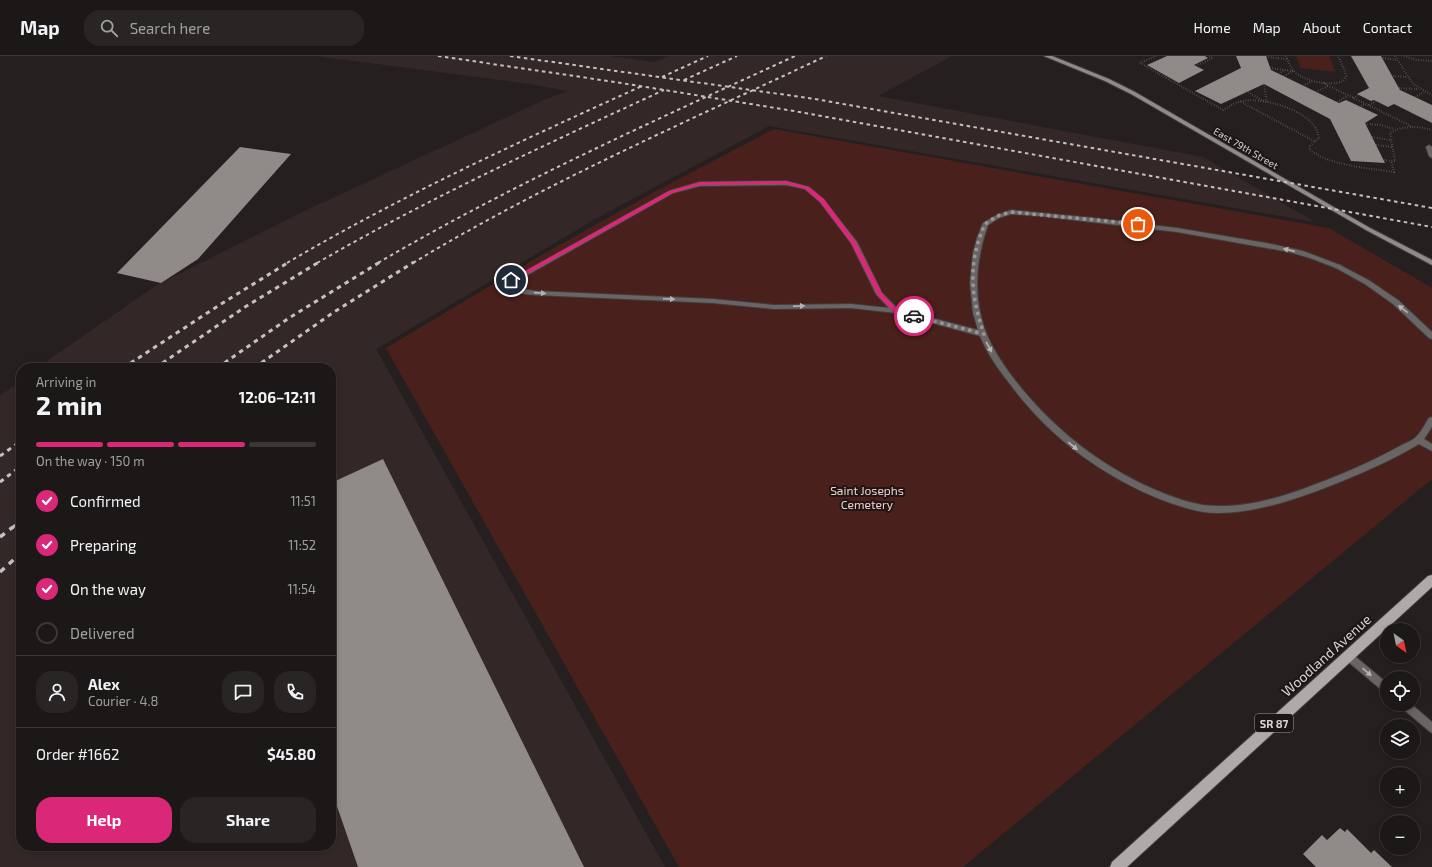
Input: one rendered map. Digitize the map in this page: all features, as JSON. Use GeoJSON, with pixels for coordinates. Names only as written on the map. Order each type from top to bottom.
{"type":"FeatureCollection","features":[{"type":"Feature","properties":{"kind":"main road","name":"East 79th Street"},"geometry":{"type":"LineString","coordinates":[[1047,56],[1107,80],[1133,93],[1368,229],[1432,263]]}},
{"type":"Feature","properties":{"kind":"main road","name":"Woodland Avenue"},"geometry":{"type":"LineString","coordinates":[[1117,867],[1432,580]]}},
{"type":"Feature","properties":{"kind":"street"},"geometry":{"type":"LineString","coordinates":[[1429,147],[1432,156]]}},
{"type":"Feature","properties":{"kind":"street"},"geometry":{"type":"LineString","coordinates":[[896,311],[880,294],[854,242],[832,212],[807,188],[786,183],[700,184],[671,192],[511,280],[512,286],[521,291],[536,293],[714,301],[774,307],[851,306],[896,311],[984,334]]}},
{"type":"Feature","properties":{"kind":"street"},"geometry":{"type":"LineString","coordinates":[[1432,336],[1407,312],[1377,290],[1354,275],[1324,260],[1289,250],[1173,228],[1011,212],[997,216],[985,224],[974,255],[972,274],[973,294],[984,334],[996,359],[1029,405],[1052,428],[1084,455],[1146,490],[1203,508],[1234,509],[1291,497],[1357,471],[1418,440],[1432,420]]}},
{"type":"Feature","properties":{"kind":"street"},"geometry":{"type":"LineString","coordinates":[[1418,440],[1432,448]]}},
{"type":"Feature","properties":{"kind":"street"},"geometry":{"type":"LineString","coordinates":[[1348,656],[1380,683]]}},
{"type":"Feature","properties":{"kind":"street"},"geometry":{"type":"LineString","coordinates":[[1412,711],[1432,728]]}},
{"type":"Feature","properties":{"kind":"path"},"geometry":{"type":"LineString","coordinates":[[1156,56],[1140,63],[1223,110],[1241,102],[1253,101],[1286,108],[1304,117],[1315,127],[1319,134],[1319,138],[1310,146],[1309,149],[1312,153],[1326,160],[1394,172],[1391,161]]}},
{"type":"Feature","properties":{"kind":"path"},"geometry":{"type":"LineString","coordinates":[[1196,66],[1213,58],[1208,56]]}},
{"type":"Feature","properties":{"kind":"path"},"geometry":{"type":"LineString","coordinates":[[1286,56],[1293,71]]}},
{"type":"Feature","properties":{"kind":"path"},"geometry":{"type":"LineString","coordinates":[[1270,68],[1293,71],[1313,81],[1336,84],[1342,82],[1346,77],[1338,56]]}},
{"type":"Feature","properties":{"kind":"path"},"geometry":{"type":"LineString","coordinates":[[1395,56],[1406,77],[1412,84],[1420,90],[1432,95]]}},
{"type":"Feature","properties":{"kind":"path"},"geometry":{"type":"LineString","coordinates":[[1404,56],[1416,60],[1432,61]]}},
{"type":"Feature","properties":{"kind":"path"},"geometry":{"type":"LineString","coordinates":[[1266,57],[1288,59]]}},
{"type":"Feature","properties":{"kind":"path"},"geometry":{"type":"LineString","coordinates":[[1383,58],[1397,60]]}},
{"type":"Feature","properties":{"kind":"path"},"geometry":{"type":"LineString","coordinates":[[1278,74],[1285,70]]}},
{"type":"Feature","properties":{"kind":"path"},"geometry":{"type":"LineString","coordinates":[[1284,76],[1293,71]]}},
{"type":"Feature","properties":{"kind":"path"},"geometry":{"type":"LineString","coordinates":[[1393,76],[1406,77]]}},
{"type":"Feature","properties":{"kind":"path"},"geometry":{"type":"LineString","coordinates":[[1303,86],[1313,81]]}},
{"type":"Feature","properties":{"kind":"path"},"geometry":{"type":"LineString","coordinates":[[1323,83],[1412,126],[1432,130]]}},
{"type":"Feature","properties":{"kind":"path"},"geometry":{"type":"LineString","coordinates":[[1264,84],[1267,103]]}},
{"type":"Feature","properties":{"kind":"path"},"geometry":{"type":"LineString","coordinates":[[1316,92],[1328,85]]}},
{"type":"Feature","properties":{"kind":"path"},"geometry":{"type":"LineString","coordinates":[[1399,88],[1420,90]]}},
{"type":"Feature","properties":{"kind":"path"},"geometry":{"type":"LineString","coordinates":[[1246,91],[1267,103]]}},
{"type":"Feature","properties":{"kind":"path"},"geometry":{"type":"LineString","coordinates":[[1414,97],[1424,92]]}},
{"type":"Feature","properties":{"kind":"path"},"geometry":{"type":"LineString","coordinates":[[1336,102],[1348,95]]}},
{"type":"Feature","properties":{"kind":"path"},"geometry":{"type":"LineString","coordinates":[[1353,98],[1358,95]]}},
{"type":"Feature","properties":{"kind":"path"},"geometry":{"type":"LineString","coordinates":[[1369,105],[1376,101]]}},
{"type":"Feature","properties":{"kind":"path"},"geometry":{"type":"LineString","coordinates":[[1241,102],[1316,142]]}},
{"type":"Feature","properties":{"kind":"path"},"geometry":{"type":"LineString","coordinates":[[1359,107],[1365,104]]}},
{"type":"Feature","properties":{"kind":"path"},"geometry":{"type":"LineString","coordinates":[[1375,113],[1380,111]]}},
{"type":"Feature","properties":{"kind":"path"},"geometry":{"type":"LineString","coordinates":[[1365,124],[1380,125],[1394,130],[1412,126]]}},
{"type":"Feature","properties":{"kind":"path"},"geometry":{"type":"LineString","coordinates":[[1384,160],[1395,161],[1390,140],[1390,133],[1394,130]]}},
{"type":"Feature","properties":{"kind":"path"},"geometry":{"type":"LineString","coordinates":[[1372,137],[1390,140]]}},
{"type":"Feature","properties":{"kind":"path"},"geometry":{"type":"LineString","coordinates":[[1376,145],[1392,147]]}},
{"type":"Feature","properties":{"kind":"shaded area"},"geometry":{"type":"Polygon","coordinates":[[[316,56],[610,56],[654,62],[669,56],[952,56],[878,96],[1203,157],[1315,222],[769,126],[597,218],[376,349],[665,867],[0,867],[0,396],[16,384],[16,851],[336,851],[336,363],[44,363],[161,283],[311,208],[544,100],[568,91],[524,83],[316,56]]]}},
{"type":"Feature","properties":{"kind":"green space"},"geometry":{"type":"Polygon","coordinates":[[[1296,56],[1329,56],[1336,72],[1301,68],[1296,56]]]}},
{"type":"Feature","properties":{"kind":"green space","name":"Saint Josephs Cemetery"},"geometry":{"type":"Polygon","coordinates":[[[774,129],[1329,228],[1432,288],[1432,479],[963,867],[679,867],[386,348],[545,253],[654,192],[774,129]]]}},
{"type":"Feature","properties":{"kind":"building"},"geometry":{"type":"Polygon","coordinates":[[[1167,56],[1205,56],[1208,58],[1194,65],[1204,70],[1179,83],[1147,65],[1167,56]]]}},
{"type":"Feature","properties":{"kind":"building"},"geometry":{"type":"Polygon","coordinates":[[[1236,56],[1266,56],[1271,70],[1339,103],[1346,100],[1378,115],[1365,123],[1385,163],[1351,161],[1330,119],[1264,84],[1221,104],[1195,91],[1241,68],[1236,56]]]}},
{"type":"Feature","properties":{"kind":"building"},"geometry":{"type":"Polygon","coordinates":[[[1351,56],[1381,56],[1400,90],[1432,105],[1432,123],[1394,104],[1388,107],[1357,94],[1369,88],[1351,56]]]}},
{"type":"Feature","properties":{"kind":"building"},"geometry":{"type":"Polygon","coordinates":[[[240,147],[291,154],[198,259],[161,283],[117,273],[240,147]]]}},
{"type":"Feature","properties":{"kind":"building"},"geometry":{"type":"Polygon","coordinates":[[[383,459],[584,867],[358,867],[336,803],[336,481],[383,459]]]}},
{"type":"Feature","properties":{"kind":"building"},"geometry":{"type":"Polygon","coordinates":[[[1340,828],[1345,832],[1347,829],[1371,853],[1374,850],[1392,867],[1316,867],[1303,854],[1322,835],[1327,840],[1340,828]]]}},
{"type":"Feature","properties":{"kind":"railway"},"geometry":{"type":"LineString","coordinates":[[438,56],[641,86]]}},
{"type":"Feature","properties":{"kind":"railway"},"geometry":{"type":"LineString","coordinates":[[510,56],[728,87]]}},
{"type":"Feature","properties":{"kind":"railway"},"geometry":{"type":"LineString","coordinates":[[662,77],[708,56]]}},
{"type":"Feature","properties":{"kind":"railway"},"geometry":{"type":"LineString","coordinates":[[684,80],[737,56]]}},
{"type":"Feature","properties":{"kind":"railway"},"geometry":{"type":"LineString","coordinates":[[728,87],[795,56]]}},
{"type":"Feature","properties":{"kind":"railway"},"geometry":{"type":"LineString","coordinates":[[752,90],[826,56]]}},
{"type":"Feature","properties":{"kind":"railway"},"geometry":{"type":"LineString","coordinates":[[287,263],[374,214],[462,170],[641,86]]}},
{"type":"Feature","properties":{"kind":"railway"},"geometry":{"type":"LineString","coordinates":[[641,86],[706,97]]}},
{"type":"Feature","properties":{"kind":"railway"},"geometry":{"type":"LineString","coordinates":[[706,97],[728,87]]}},
{"type":"Feature","properties":{"kind":"railway"},"geometry":{"type":"LineString","coordinates":[[728,87],[752,90]]}},
{"type":"Feature","properties":{"kind":"railway"},"geometry":{"type":"LineString","coordinates":[[317,263],[445,194],[532,151],[664,90]]}},
{"type":"Feature","properties":{"kind":"railway"},"geometry":{"type":"LineString","coordinates":[[730,101],[752,90]]}},
{"type":"Feature","properties":{"kind":"railway"},"geometry":{"type":"LineString","coordinates":[[752,90],[815,99],[1432,208]]}},
{"type":"Feature","properties":{"kind":"railway"},"geometry":{"type":"LineString","coordinates":[[378,263],[480,206],[584,154],[706,97]]}},
{"type":"Feature","properties":{"kind":"railway"},"geometry":{"type":"LineString","coordinates":[[706,97],[730,101]]}},
{"type":"Feature","properties":{"kind":"railway"},"geometry":{"type":"LineString","coordinates":[[413,263],[513,206],[616,154],[730,101]]}},
{"type":"Feature","properties":{"kind":"railway"},"geometry":{"type":"LineString","coordinates":[[730,101],[1432,227]]}},
{"type":"Feature","properties":{"kind":"railway"},"geometry":{"type":"LineString","coordinates":[[131,363],[289,262]]}},
{"type":"Feature","properties":{"kind":"railway"},"geometry":{"type":"LineString","coordinates":[[162,363],[245,307],[319,262]]}},
{"type":"Feature","properties":{"kind":"railway"},"geometry":{"type":"LineString","coordinates":[[224,363],[289,318],[380,262]]}},
{"type":"Feature","properties":{"kind":"railway"},"geometry":{"type":"LineString","coordinates":[[261,363],[334,312],[414,262]]}},
{"type":"Feature","properties":{"kind":"railway"},"geometry":{"type":"LineString","coordinates":[[0,456],[16,445]]}},
{"type":"Feature","properties":{"kind":"railway"},"geometry":{"type":"LineString","coordinates":[[0,482],[16,470]]}},
{"type":"Feature","properties":{"kind":"railway"},"geometry":{"type":"LineString","coordinates":[[12,528],[16,524]]}},
{"type":"Feature","properties":{"kind":"railway"},"geometry":{"type":"LineString","coordinates":[[0,537],[13,527]]}},
{"type":"Feature","properties":{"kind":"railway"},"geometry":{"type":"LineString","coordinates":[[0,572],[16,558]]}},
{"type":"Feature","properties":{"kind":"way so far"},"geometry":{"type":"LineString","coordinates":[[914,316],[984,334],[973,294],[972,274],[974,255],[979,237],[985,224],[997,216],[1011,212],[1138,224]]}},
{"type":"Feature","properties":{"kind":"route"},"geometry":{"type":"LineString","coordinates":[[511,280],[671,192],[700,184],[743,184],[767,182],[786,183],[807,188],[822,200],[854,242],[880,294],[896,311],[914,316]]}}]}
